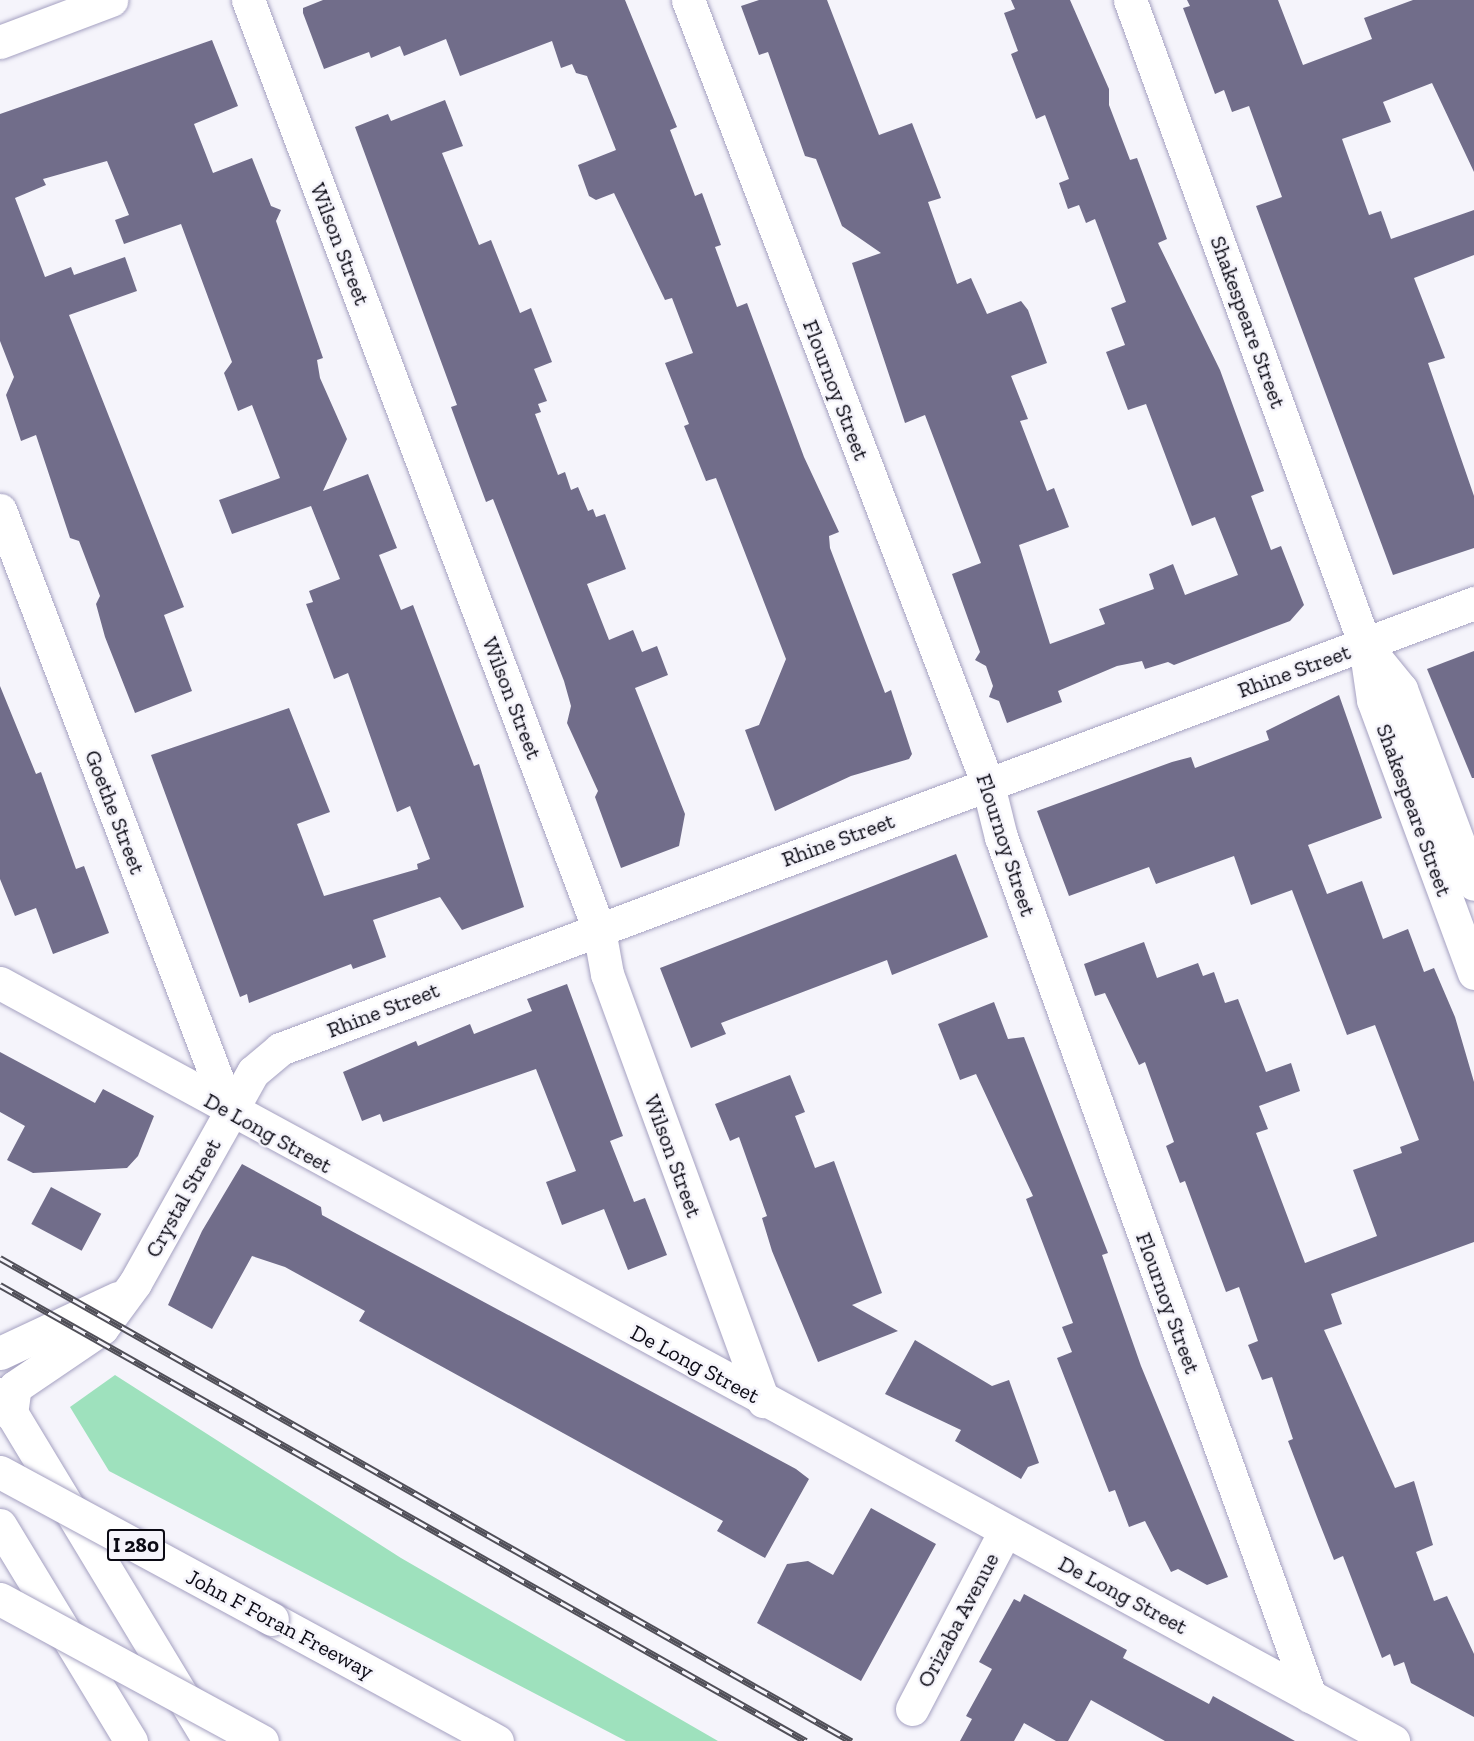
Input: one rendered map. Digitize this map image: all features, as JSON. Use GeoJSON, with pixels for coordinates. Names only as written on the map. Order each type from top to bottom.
{"type":"FeatureCollection","features":[{"type":"Feature","properties":{"kind":"main road"},"geometry":{"type":"LineString","coordinates":[[0,42],[111,0]]}},
{"type":"Feature","properties":{"kind":"main road","name":"Wilson Street"},"geometry":{"type":"LineString","coordinates":[[248,0],[599,930],[607,974],[763,1401]]}},
{"type":"Feature","properties":{"kind":"main road","name":"Flournoy Street"},"geometry":{"type":"LineString","coordinates":[[688,0],[988,785],[1005,848],[1310,1696]]}},
{"type":"Feature","properties":{"kind":"main road","name":"Shakespeare Street"},"geometry":{"type":"LineString","coordinates":[[1130,0],[1365,645],[1373,700],[1474,973]]}},
{"type":"Feature","properties":{"kind":"main road","name":"Goethe Street"},"geometry":{"type":"LineString","coordinates":[[0,510],[230,1113]]}},
{"type":"Feature","properties":{"kind":"main road","name":"Rhine Street"},"geometry":{"type":"LineString","coordinates":[[230,1113],[253,1072],[280,1048],[1474,603]]}},
{"type":"Feature","properties":{"kind":"main road","name":"Shakespeare Street"},"geometry":{"type":"LineString","coordinates":[[1365,645],[1401,689],[1474,884]]}},
{"type":"Feature","properties":{"kind":"main road","name":"De Long Street"},"geometry":{"type":"LineString","coordinates":[[0,983],[230,1113],[1393,1741]]}},
{"type":"Feature","properties":{"kind":"main road","name":"Crystal Street"},"geometry":{"type":"LineString","coordinates":[[6,1404],[15,1387],[102,1328],[135,1283],[230,1113]]}},
{"type":"Feature","properties":{"kind":"main road"},"geometry":{"type":"LineString","coordinates":[[0,1353],[49,1326],[92,1313],[135,1283]]}},
{"type":"Feature","properties":{"kind":"main road"},"geometry":{"type":"LineString","coordinates":[[6,1404],[209,1741]]}},
{"type":"Feature","properties":{"kind":"main road","name":"John F Foran Freeway"},"geometry":{"type":"LineString","coordinates":[[0,1472],[497,1741]]}},
{"type":"Feature","properties":{"kind":"main road"},"geometry":{"type":"LineString","coordinates":[[0,1525],[131,1741]]}},
{"type":"Feature","properties":{"kind":"main road","name":"Orizaba Avenue"},"geometry":{"type":"LineString","coordinates":[[912,1709],[1005,1531]]}},
{"type":"Feature","properties":{"kind":"main road"},"geometry":{"type":"LineString","coordinates":[[0,1599],[262,1741]]}},
{"type":"Feature","properties":{"kind":"green space"},"geometry":{"type":"Polygon","coordinates":[[[115,1375],[401,1558],[718,1741],[626,1741],[109,1471],[70,1407],[115,1375]]]}},
{"type":"Feature","properties":{"kind":"building"},"geometry":{"type":"Polygon","coordinates":[[[323,0],[625,0],[677,127],[670,130],[695,196],[702,193],[721,245],[715,247],[737,307],[747,303],[804,457],[839,532],[829,536],[830,548],[885,693],[891,690],[912,754],[909,759],[851,776],[775,811],[745,730],[759,725],[786,659],[716,478],[706,481],[684,426],[689,424],[665,363],[693,353],[672,298],[665,300],[614,193],[596,200],[589,196],[578,165],[616,150],[587,76],[576,73],[572,64],[561,68],[552,41],[460,76],[446,39],[404,56],[400,46],[371,58],[369,52],[324,69],[303,13],[303,8],[323,0]]]}},
{"type":"Feature","properties":{"kind":"building"},"geometry":{"type":"Polygon","coordinates":[[[759,0],[827,0],[879,135],[912,123],[941,198],[928,202],[957,284],[971,278],[987,314],[1021,301],[1028,310],[1047,363],[1011,376],[1028,419],[1020,421],[1047,491],[1054,488],[1069,527],[1019,545],[1050,644],[1105,624],[1099,609],[1154,589],[1149,574],[1173,564],[1185,595],[1238,575],[1215,517],[1192,526],[1146,404],[1128,410],[1106,352],[1125,345],[1111,308],[1126,302],[1095,219],[1086,223],[1079,205],[1068,209],[1059,183],[1069,179],[1045,115],[1036,119],[1011,54],[1018,51],[1004,13],[1015,9],[1011,0],[1070,0],[1109,89],[1109,105],[1130,160],[1137,158],[1167,239],[1158,243],[1220,370],[1264,491],[1251,496],[1271,550],[1281,546],[1304,605],[1290,621],[1174,665],[1168,662],[1145,669],[1142,661],[1117,666],[1058,691],[1062,702],[1007,723],[999,701],[989,697],[993,686],[986,666],[975,660],[980,652],[952,574],[981,563],[925,415],[905,423],[852,263],[881,253],[842,226],[816,159],[805,156],[768,52],[759,55],[741,6],[759,0]]]}},
{"type":"Feature","properties":{"kind":"building"},"geometry":{"type":"Polygon","coordinates":[[[1187,0],[1278,0],[1303,65],[1372,39],[1364,18],[1413,0],[1474,0],[1474,172],[1432,83],[1383,102],[1391,122],[1342,139],[1369,215],[1381,211],[1391,239],[1474,210],[1474,255],[1414,278],[1445,358],[1428,363],[1474,496],[1474,548],[1393,575],[1256,206],[1282,197],[1249,106],[1232,112],[1224,90],[1215,94],[1183,8],[1190,6],[1187,0]]]}},
{"type":"Feature","properties":{"kind":"building"},"geometry":{"type":"Polygon","coordinates":[[[212,40],[238,106],[194,124],[213,173],[252,158],[271,206],[281,210],[276,221],[323,358],[317,360],[320,378],[347,439],[323,491],[368,474],[397,548],[379,555],[401,610],[413,605],[474,766],[479,764],[524,907],[462,930],[440,897],[373,920],[386,957],[353,969],[351,964],[249,1003],[247,994],[240,997],[151,755],[289,708],[330,812],[297,824],[324,896],[418,869],[417,864],[430,859],[410,806],[397,812],[348,673],[334,679],[306,604],[313,602],[309,591],[340,579],[311,506],[232,534],[219,500],[280,478],[252,405],[238,411],[224,373],[232,362],[181,224],[124,244],[115,220],[129,215],[107,161],[43,179],[46,185],[15,198],[45,277],[71,267],[74,275],[125,257],[137,291],[69,315],[184,607],[164,615],[192,691],[135,713],[105,637],[96,604],[100,596],[79,541],[70,538],[36,435],[21,441],[6,395],[14,377],[0,341],[0,114],[212,40]]]}},
{"type":"Feature","properties":{"kind":"building"},"geometry":{"type":"Polygon","coordinates":[[[445,100],[463,146],[442,153],[479,245],[491,240],[520,313],[531,308],[552,362],[534,369],[547,401],[538,404],[541,412],[535,414],[558,475],[565,472],[571,490],[578,487],[588,511],[593,509],[596,517],[605,514],[626,569],[587,584],[609,640],[633,630],[642,652],[657,646],[668,675],[635,688],[685,814],[679,846],[621,868],[595,797],[598,791],[567,723],[571,706],[564,681],[493,499],[486,502],[451,407],[457,405],[355,127],[388,114],[391,121],[445,100]]]}},
{"type":"Feature","properties":{"kind":"building"},"geometry":{"type":"Polygon","coordinates":[[[1474,651],[1474,778],[1472,778],[1427,669],[1474,651]]]}},
{"type":"Feature","properties":{"kind":"building"},"geometry":{"type":"Polygon","coordinates":[[[0,686],[36,774],[41,772],[76,869],[84,866],[109,933],[53,954],[36,908],[15,916],[0,879],[0,686]]]}},
{"type":"Feature","properties":{"kind":"building"},"geometry":{"type":"Polygon","coordinates":[[[1339,695],[1382,818],[1308,845],[1327,894],[1362,881],[1383,939],[1408,929],[1424,972],[1434,968],[1455,1017],[1474,1082],[1474,1242],[1331,1294],[1342,1324],[1324,1330],[1395,1488],[1414,1481],[1433,1545],[1416,1552],[1434,1601],[1447,1596],[1474,1654],[1474,1717],[1411,1683],[1404,1662],[1394,1666],[1390,1654],[1382,1658],[1343,1556],[1334,1560],[1317,1517],[1288,1441],[1293,1439],[1272,1377],[1262,1380],[1248,1345],[1258,1341],[1239,1287],[1226,1292],[1185,1181],[1180,1183],[1166,1146],[1174,1142],[1145,1062],[1139,1065],[1105,993],[1095,996],[1084,964],[1144,942],[1157,978],[1198,963],[1203,976],[1214,972],[1225,1003],[1238,999],[1266,1072],[1291,1063],[1300,1091],[1259,1106],[1268,1129],[1256,1133],[1305,1263],[1377,1236],[1353,1170],[1402,1153],[1400,1147],[1419,1140],[1375,1025],[1347,1035],[1292,890],[1251,905],[1234,856],[1156,884],[1149,867],[1069,896],[1037,811],[1172,762],[1191,757],[1195,768],[1269,740],[1266,731],[1339,695]]]}},
{"type":"Feature","properties":{"kind":"building"},"geometry":{"type":"Polygon","coordinates":[[[956,854],[988,937],[892,975],[887,960],[721,1023],[726,1034],[691,1048],[660,968],[956,854]]]}},
{"type":"Feature","properties":{"kind":"building"},"geometry":{"type":"Polygon","coordinates":[[[567,984],[623,1136],[610,1141],[634,1202],[645,1198],[667,1255],[628,1270],[604,1209],[562,1225],[546,1182],[576,1171],[536,1069],[383,1122],[380,1114],[362,1121],[343,1072],[416,1041],[418,1046],[470,1024],[474,1034],[532,1011],[527,999],[567,984]]]}},
{"type":"Feature","properties":{"kind":"building"},"geometry":{"type":"Polygon","coordinates":[[[994,1002],[1008,1039],[1024,1037],[1108,1253],[1102,1255],[1141,1366],[1228,1577],[1207,1585],[1178,1569],[1171,1572],[1145,1521],[1129,1527],[1115,1490],[1109,1492],[1057,1358],[1072,1352],[1062,1327],[1073,1323],[1026,1199],[1033,1196],[976,1074],[960,1080],[938,1024],[994,1002]]]}},
{"type":"Feature","properties":{"kind":"building"},"geometry":{"type":"Polygon","coordinates":[[[0,1052],[95,1103],[103,1089],[154,1116],[138,1156],[127,1168],[33,1173],[7,1160],[25,1126],[0,1112],[0,1052]]]}},
{"type":"Feature","properties":{"kind":"building"},"geometry":{"type":"Polygon","coordinates":[[[790,1075],[805,1112],[795,1116],[815,1168],[834,1161],[882,1293],[852,1305],[898,1331],[818,1362],[772,1251],[762,1218],[767,1216],[739,1137],[730,1141],[715,1104],[790,1075]]]}},
{"type":"Feature","properties":{"kind":"building"},"geometry":{"type":"Polygon","coordinates":[[[242,1164],[321,1207],[322,1215],[796,1469],[809,1479],[765,1558],[717,1531],[723,1521],[359,1321],[365,1311],[285,1267],[252,1256],[212,1329],[168,1305],[202,1231],[242,1164]]]}},
{"type":"Feature","properties":{"kind":"building"},"geometry":{"type":"Polygon","coordinates":[[[51,1187],[101,1214],[82,1251],[31,1224],[51,1187]]]}},
{"type":"Feature","properties":{"kind":"building"},"geometry":{"type":"Polygon","coordinates":[[[915,1340],[992,1386],[1009,1380],[1039,1463],[1028,1467],[1021,1479],[955,1441],[961,1430],[885,1394],[915,1340]]]}},
{"type":"Feature","properties":{"kind":"building"},"geometry":{"type":"Polygon","coordinates":[[[871,1508],[936,1544],[861,1681],[757,1623],[787,1564],[808,1561],[833,1575],[871,1508]]]}},
{"type":"Feature","properties":{"kind":"building"},"geometry":{"type":"Polygon","coordinates":[[[1024,1594],[1127,1650],[1123,1658],[1209,1704],[1213,1696],[1295,1741],[1165,1741],[1091,1700],[1068,1741],[1056,1741],[1024,1723],[1014,1741],[960,1741],[972,1719],[966,1716],[992,1669],[979,1662],[1014,1599],[1020,1602],[1024,1594]]]}},
{"type":"Feature","properties":{"kind":"railway"},"geometry":{"type":"LineString","coordinates":[[0,1258],[851,1741]]}},
{"type":"Feature","properties":{"kind":"railway"},"geometry":{"type":"LineString","coordinates":[[0,1285],[806,1741]]}}]}
